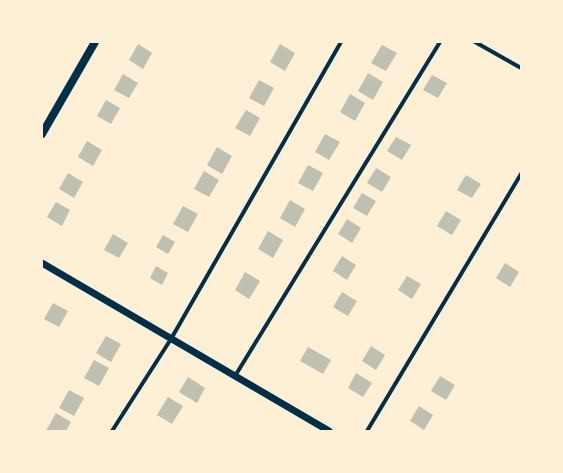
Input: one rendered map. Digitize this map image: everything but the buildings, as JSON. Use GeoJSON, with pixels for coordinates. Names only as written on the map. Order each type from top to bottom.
{"type":"FeatureCollection","features":[{"type":"Feature","properties":{"kind":"main road"},"geometry":{"type":"LineString","coordinates":[[42,134],[95,42]]}},
{"type":"Feature","properties":{"kind":"street"},"geometry":{"type":"LineString","coordinates":[[112,431],[171,339],[341,42]]}},
{"type":"Feature","properties":{"kind":"street"},"geometry":{"type":"LineString","coordinates":[[235,376],[440,42]]}},
{"type":"Feature","properties":{"kind":"street"},"geometry":{"type":"LineString","coordinates":[[475,42],[521,68]]}},
{"type":"Feature","properties":{"kind":"street"},"geometry":{"type":"LineString","coordinates":[[367,431],[521,174]]}},
{"type":"Feature","properties":{"kind":"street"},"geometry":{"type":"LineString","coordinates":[[42,263],[329,431]]}}]}
